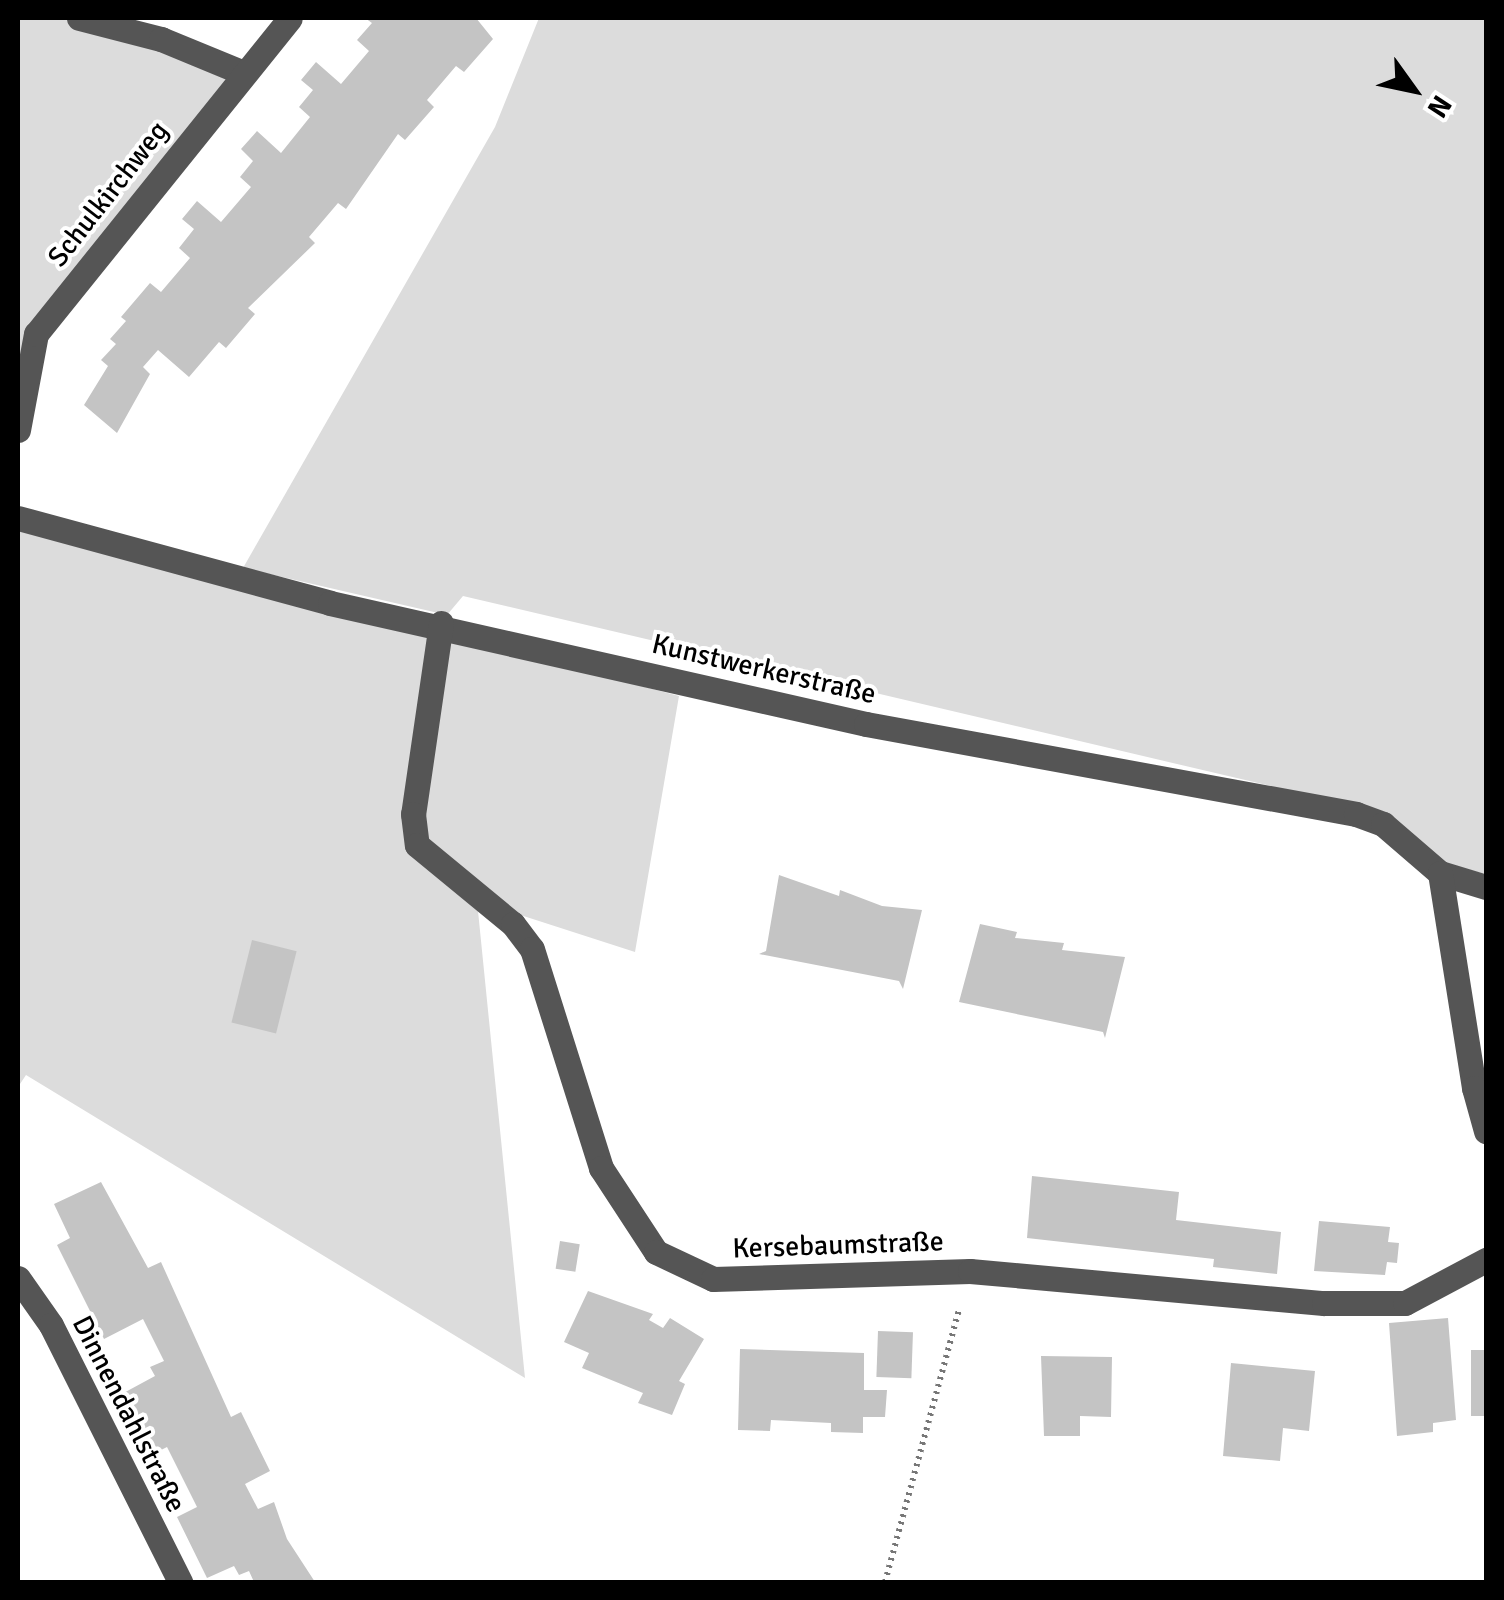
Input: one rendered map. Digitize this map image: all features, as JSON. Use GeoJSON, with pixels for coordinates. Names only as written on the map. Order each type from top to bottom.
{"type":"FeatureCollection","features":[{"type":"Feature","properties":{"kind":"street"},"geometry":{"type":"LineString","coordinates":[[79,18],[162,39],[241,72]]}},
{"type":"Feature","properties":{"kind":"street","name":"Schulkirchweg"},"geometry":{"type":"LineString","coordinates":[[18,430],[36,334],[241,72],[290,18]]}},
{"type":"Feature","properties":{"kind":"street","name":"Kunstwerkerstraße"},"geometry":{"type":"LineString","coordinates":[[18,518],[330,602],[441,623],[866,724],[1356,814],[1383,824],[1440,873],[1486,887]]}},
{"type":"Feature","properties":{"kind":"street","name":"Kersebaumstraße"},"geometry":{"type":"LineString","coordinates":[[441,623],[413,814],[417,845],[513,924],[532,949],[601,1168],[656,1252],[713,1279],[970,1271],[1324,1303],[1405,1303],[1486,1260]]}},
{"type":"Feature","properties":{"kind":"street"},"geometry":{"type":"LineString","coordinates":[[1440,873],[1474,1088],[1486,1131]]}},
{"type":"Feature","properties":{"kind":"street","name":"Dinnendahlstraße"},"geometry":{"type":"LineString","coordinates":[[18,1278],[52,1326],[180,1582]]}},
{"type":"Feature","properties":{"kind":"path"},"geometry":{"type":"LineString","coordinates":[[886,1582],[950,1340]]}},
{"type":"Feature","properties":{"kind":"shaded area"},"geometry":{"type":"Polygon","coordinates":[[[18,18],[67,18],[241,72],[33,348],[18,411],[18,18]]]}},
{"type":"Feature","properties":{"kind":"shaded area"},"geometry":{"type":"Polygon","coordinates":[[[539,18],[1486,18],[1486,874],[1442,864],[1381,812],[463,596],[447,615],[243,568],[495,127],[539,18]]]}},
{"type":"Feature","properties":{"kind":"shaded area"},"geometry":{"type":"Polygon","coordinates":[[[18,520],[679,696],[635,952],[477,901],[525,1378],[26,1075],[18,1087],[18,520]]]}},
{"type":"Feature","properties":{"kind":"building"},"geometry":{"type":"Polygon","coordinates":[[[365,18],[476,18],[493,39],[464,72],[456,66],[427,100],[434,107],[405,140],[398,134],[346,209],[338,203],[309,237],[315,243],[248,308],[255,314],[226,348],[219,342],[189,377],[158,350],[143,367],[150,374],[117,433],[84,405],[108,366],[101,360],[116,344],[110,339],[126,321],[121,317],[150,283],[161,292],[190,258],[179,248],[194,229],[182,219],[197,201],[221,222],[251,187],[240,177],[253,161],[241,149],[257,131],[281,153],[310,117],[299,107],[313,90],[301,80],[316,62],[341,84],[369,51],[357,40],[372,23],[365,18]]]}},
{"type":"Feature","properties":{"kind":"building"},"geometry":{"type":"Polygon","coordinates":[[[779,875],[839,896],[840,890],[882,906],[922,910],[903,989],[899,981],[759,954],[766,951],[779,875]]]}},
{"type":"Feature","properties":{"kind":"building"},"geometry":{"type":"Polygon","coordinates":[[[980,924],[1017,932],[1015,938],[1064,943],[1062,950],[1125,957],[1105,1038],[1103,1032],[959,1002],[980,924]]]}},
{"type":"Feature","properties":{"kind":"building"},"geometry":{"type":"Polygon","coordinates":[[[252,940],[297,951],[276,1034],[231,1022],[252,940]]]}},
{"type":"Feature","properties":{"kind":"building"},"geometry":{"type":"Polygon","coordinates":[[[1032,1176],[1179,1192],[1176,1220],[1281,1232],[1277,1274],[1213,1267],[1214,1259],[1027,1238],[1032,1176]]]}},
{"type":"Feature","properties":{"kind":"building"},"geometry":{"type":"Polygon","coordinates":[[[101,1182],[148,1268],[161,1262],[231,1417],[241,1412],[270,1471],[245,1484],[258,1509],[274,1502],[287,1539],[315,1582],[254,1582],[249,1571],[239,1575],[234,1566],[207,1578],[177,1517],[197,1507],[167,1447],[147,1457],[118,1396],[155,1376],[150,1367],[164,1361],[143,1319],[104,1339],[57,1245],[70,1238],[54,1204],[101,1182]]]}},
{"type":"Feature","properties":{"kind":"building"},"geometry":{"type":"Polygon","coordinates":[[[1319,1221],[1390,1227],[1388,1242],[1399,1243],[1397,1263],[1387,1262],[1385,1275],[1314,1271],[1319,1221]]]}},
{"type":"Feature","properties":{"kind":"building"},"geometry":{"type":"Polygon","coordinates":[[[560,1241],[580,1244],[575,1272],[556,1269],[560,1241]]]}},
{"type":"Feature","properties":{"kind":"building"},"geometry":{"type":"Polygon","coordinates":[[[588,1291],[653,1314],[649,1320],[663,1328],[670,1318],[704,1339],[679,1381],[685,1384],[672,1415],[638,1403],[643,1393],[582,1368],[589,1353],[564,1342],[588,1291]]]}},
{"type":"Feature","properties":{"kind":"building"},"geometry":{"type":"Polygon","coordinates":[[[1448,1318],[1456,1420],[1433,1423],[1433,1432],[1397,1436],[1389,1323],[1448,1318]]]}},
{"type":"Feature","properties":{"kind":"building"},"geometry":{"type":"Polygon","coordinates":[[[878,1331],[913,1332],[911,1378],[876,1377],[878,1331]]]}},
{"type":"Feature","properties":{"kind":"building"},"geometry":{"type":"Polygon","coordinates":[[[740,1349],[864,1353],[864,1390],[887,1390],[885,1417],[863,1417],[863,1433],[831,1432],[831,1423],[771,1420],[770,1431],[738,1430],[740,1349]]]}},
{"type":"Feature","properties":{"kind":"building"},"geometry":{"type":"Polygon","coordinates":[[[1471,1350],[1486,1350],[1486,1416],[1471,1416],[1471,1350]]]}},
{"type":"Feature","properties":{"kind":"building"},"geometry":{"type":"Polygon","coordinates":[[[1041,1356],[1112,1357],[1111,1417],[1080,1416],[1080,1436],[1044,1436],[1041,1356]]]}},
{"type":"Feature","properties":{"kind":"building"},"geometry":{"type":"Polygon","coordinates":[[[1231,1363],[1315,1371],[1309,1431],[1283,1428],[1280,1461],[1223,1456],[1231,1363]]]}}]}
